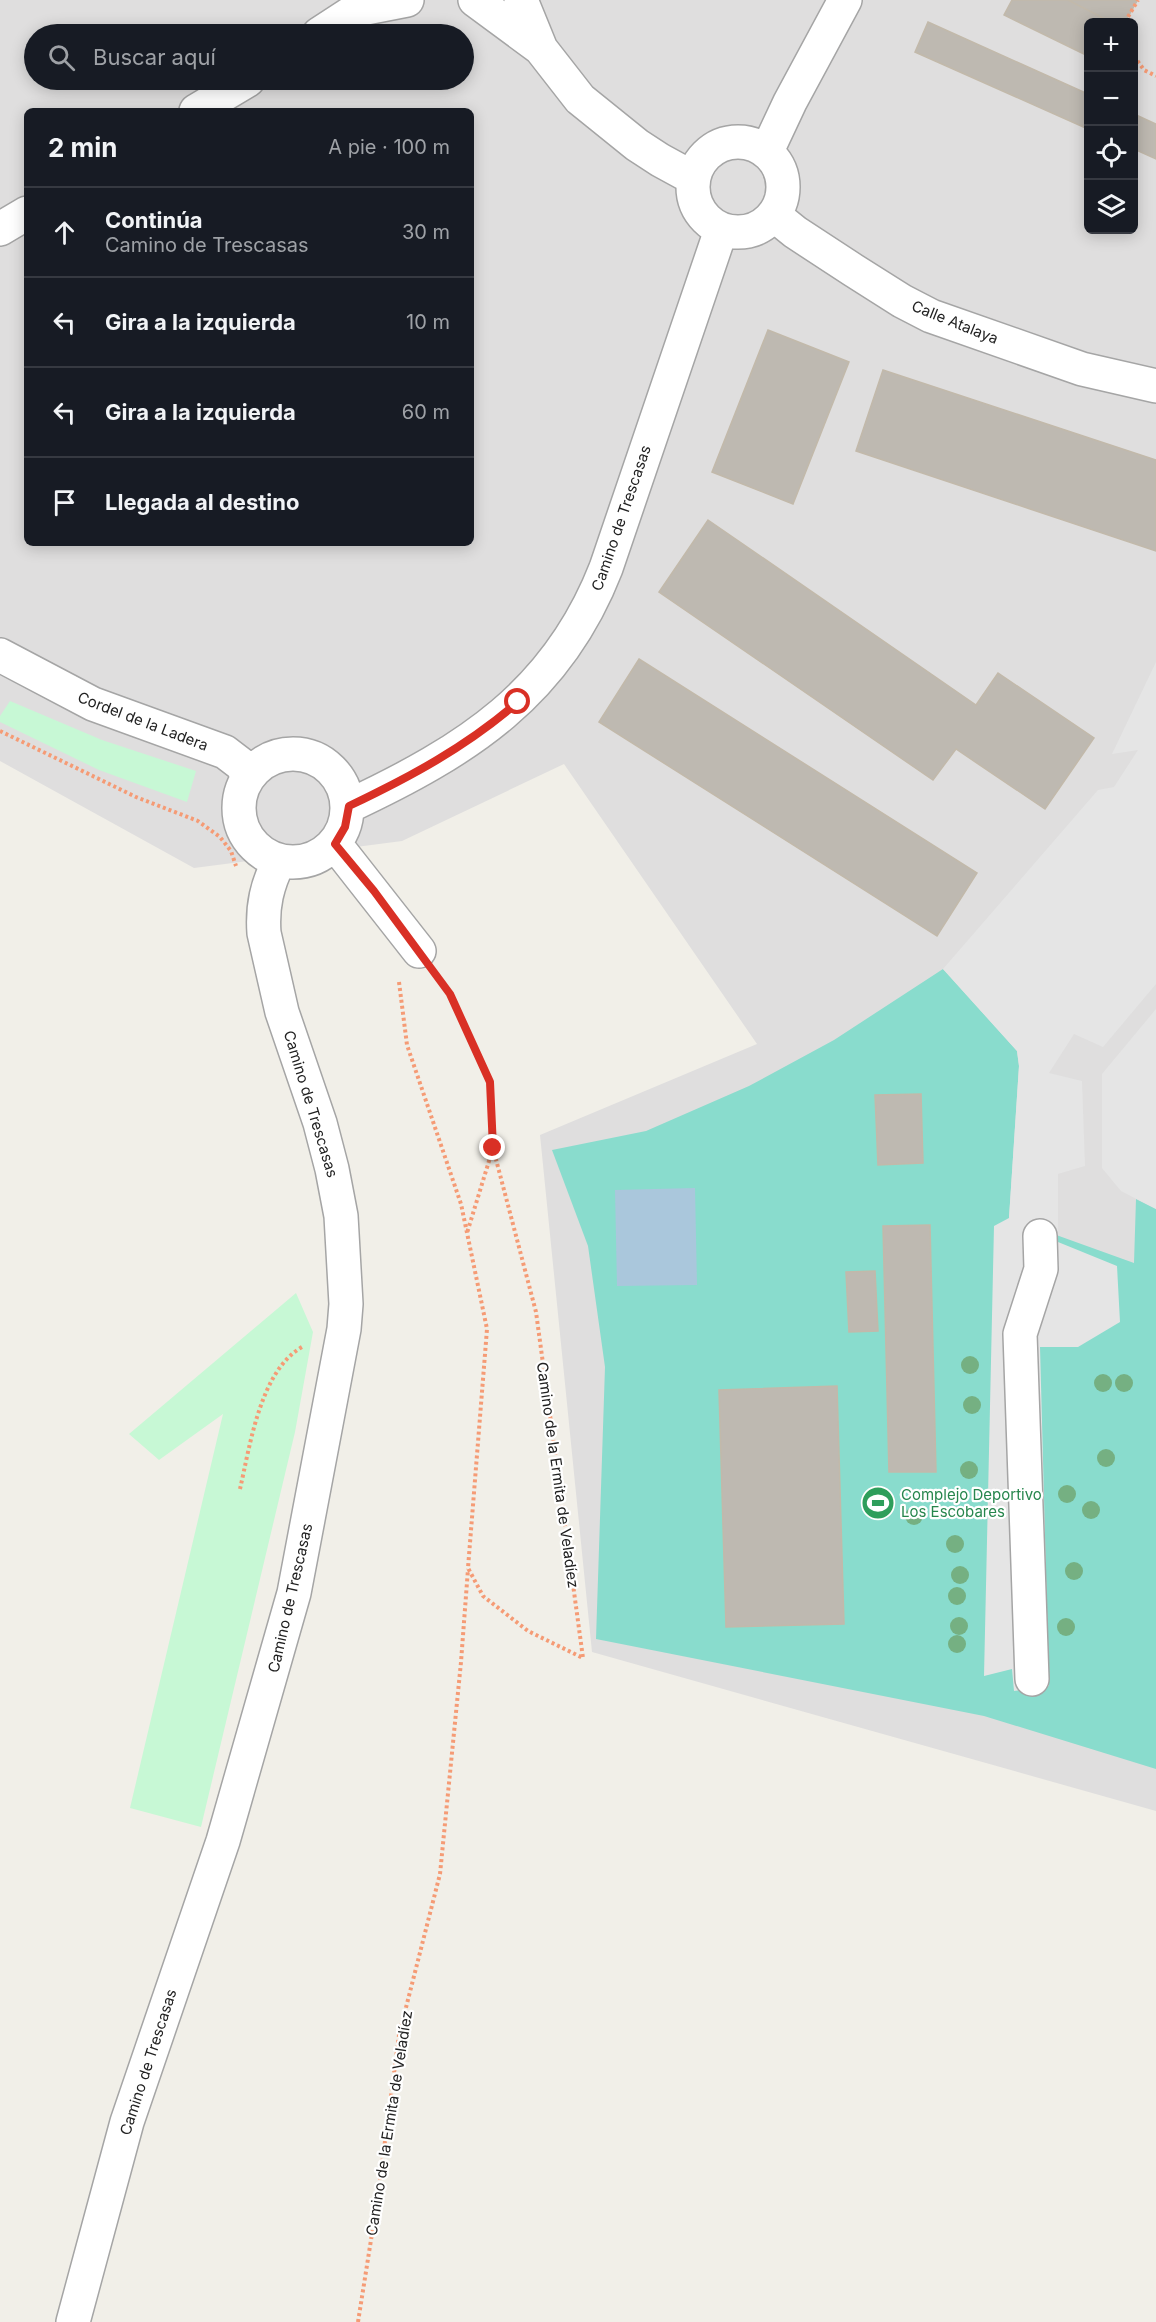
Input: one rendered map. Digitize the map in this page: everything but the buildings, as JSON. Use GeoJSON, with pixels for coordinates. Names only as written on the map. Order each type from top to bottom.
{"type":"FeatureCollection","features":[{"type":"Feature","properties":{"kind":"street"},"geometry":{"type":"LineString","coordinates":[[334,24],[356,10],[407,0]]}},
{"type":"Feature","properties":{"kind":"street"},"geometry":{"type":"LineString","coordinates":[[475,0],[542,49]]}},
{"type":"Feature","properties":{"kind":"street"},"geometry":{"type":"LineString","coordinates":[[521,0],[542,49],[580,99],[637,145],[693,178]]}},
{"type":"Feature","properties":{"kind":"street"},"geometry":{"type":"LineString","coordinates":[[766,151],[845,0]]}},
{"type":"Feature","properties":{"kind":"street"},"geometry":{"type":"LineString","coordinates":[[201,108],[231,90]]}},
{"type":"Feature","properties":{"kind":"street"},"geometry":{"type":"LineString","coordinates":[[734,141],[746,142],[766,151],[776,161],[783,182],[781,202],[774,215],[763,225],[750,231],[735,233],[721,230],[708,221],[698,209],[693,194],[693,178],[703,158],[712,149],[734,141]]}},
{"type":"Feature","properties":{"kind":"street"},"geometry":{"type":"LineString","coordinates":[[0,229],[24,215]]}},
{"type":"Feature","properties":{"kind":"street","name":"Calle Atalaya"},"geometry":{"type":"LineString","coordinates":[[774,215],[795,232],[853,270],[902,301],[931,316],[1082,369],[1156,386]]}},
{"type":"Feature","properties":{"kind":"street","name":"Camino de Trescasas"},"geometry":{"type":"LineString","coordinates":[[349,806],[409,777],[454,751],[500,717],[535,684],[558,657],[574,633],[596,593],[606,567],[721,230]]}},
{"type":"Feature","properties":{"kind":"street","name":"Cordel de la Ladera"},"geometry":{"type":"LineString","coordinates":[[0,655],[93,704],[225,752],[242,765],[248,777]]}},
{"type":"Feature","properties":{"kind":"street"},"geometry":{"type":"LineString","coordinates":[[293,753],[314,757],[330,767],[342,782],[349,806],[345,827],[335,844],[317,857],[298,862],[279,861],[258,851],[245,834],[239,816],[240,794],[248,777],[262,763],[274,757],[293,753]]}},
{"type":"Feature","properties":{"kind":"street"},"geometry":{"type":"LineString","coordinates":[[335,844],[418,951]]}},
{"type":"Feature","properties":{"kind":"street","name":"Camino de Trescasas"},"geometry":{"type":"LineString","coordinates":[[73,2322],[127,2122],[223,1841],[294,1593],[344,1329],[346,1304],[341,1216],[332,1169],[320,1123],[282,1012],[264,933],[267,884],[279,861]]}},
{"type":"Feature","properties":{"kind":"street"},"geometry":{"type":"LineString","coordinates":[[1032,1679],[1020,1334],[1041,1269],[1040,1236]]}},
{"type":"Feature","properties":{"kind":"path"},"geometry":{"type":"LineString","coordinates":[[1127,18],[1138,0]]}},
{"type":"Feature","properties":{"kind":"path"},"geometry":{"type":"LineString","coordinates":[[1138,62],[1143,70],[1156,76]]}},
{"type":"Feature","properties":{"kind":"path"},"geometry":{"type":"LineString","coordinates":[[0,731],[136,797],[198,821],[219,837],[231,851],[238,873]]}},
{"type":"Feature","properties":{"kind":"path","name":"Camino de la Ermita de Veladíez"},"geometry":{"type":"LineString","coordinates":[[418,951],[450,994],[490,1082],[493,1148],[536,1312],[583,1658],[528,1631],[483,1596],[468,1568]]}},
{"type":"Feature","properties":{"kind":"path","name":"Camino de la Ermita de Veladíez"},"geometry":{"type":"LineString","coordinates":[[358,2322],[377,2202],[399,2035],[440,1874],[461,1662],[487,1329],[461,1204],[407,1045],[398,979]]}},
{"type":"Feature","properties":{"kind":"path","name":"Camino de la Ermita de Veladíez"},"geometry":{"type":"LineString","coordinates":[[467,1234],[493,1148]]}},
{"type":"Feature","properties":{"kind":"path"},"geometry":{"type":"LineString","coordinates":[[240,1489],[257,1413],[274,1376],[297,1350],[322,1336],[344,1329]]}},
{"type":"Feature","properties":{"kind":"shaded area"},"geometry":{"type":"Polygon","coordinates":[[[0,0],[1156,0],[1156,1811],[592,1652],[540,1135],[757,1044],[564,764],[402,841],[194,868],[0,761],[0,0]]]}},
{"type":"Feature","properties":{"kind":"shaded area"},"geometry":{"type":"Polygon","coordinates":[[[1156,662],[1156,984],[1103,1047],[1074,1034],[1049,1073],[1082,1081],[1085,1166],[1058,1174],[1058,1242],[1117,1266],[1120,1322],[1078,1347],[1040,1347],[1049,1686],[1014,1691],[1012,1669],[984,1676],[994,1226],[1009,1218],[1019,1066],[1017,1051],[943,969],[1098,790],[1114,787],[1138,750],[1112,754],[1156,662]]]}},
{"type":"Feature","properties":{"kind":"shaded area","name":"Complejo Deportivo Los Escobares"},"geometry":{"type":"Polygon","coordinates":[[[943,969],[1017,1051],[1019,1066],[1009,1218],[1134,1263],[1136,1199],[1156,1209],[1156,1769],[984,1716],[596,1639],[605,1367],[588,1246],[552,1150],[646,1131],[749,1086],[834,1040],[943,969]]]}},
{"type":"Feature","properties":{"kind":"shaded area"},"geometry":{"type":"Polygon","coordinates":[[[1156,1009],[1156,1209],[1121,1191],[1102,1168],[1102,1074],[1156,1009]]]}},
{"type":"Feature","properties":{"kind":"shaded area"},"geometry":{"type":"Polygon","coordinates":[[[695,1188],[697,1285],[617,1286],[615,1190],[695,1188]]]}},
{"type":"Feature","properties":{"kind":"green space"},"geometry":{"type":"Polygon","coordinates":[[[10,701],[102,740],[196,771],[187,802],[99,770],[0,722],[0,716],[10,701]]]}},
{"type":"Feature","properties":{"kind":"green space"},"geometry":{"type":"Polygon","coordinates":[[[296,1293],[313,1332],[295,1432],[201,1827],[130,1808],[223,1414],[159,1460],[129,1434],[296,1293]]]}},
{"type":"Feature","properties":{"kind":"place","name":"Complejo Deportivo Los Escobares"},"geometry":{"type":"Point","coordinates":[878,1503]}},
{"type":"Feature","properties":{"kind":"route"},"geometry":{"type":"LineString","coordinates":[[493,1148],[490,1082],[450,994],[374,891],[335,844],[345,827],[349,806],[409,777],[454,751],[518,702]]}}]}
